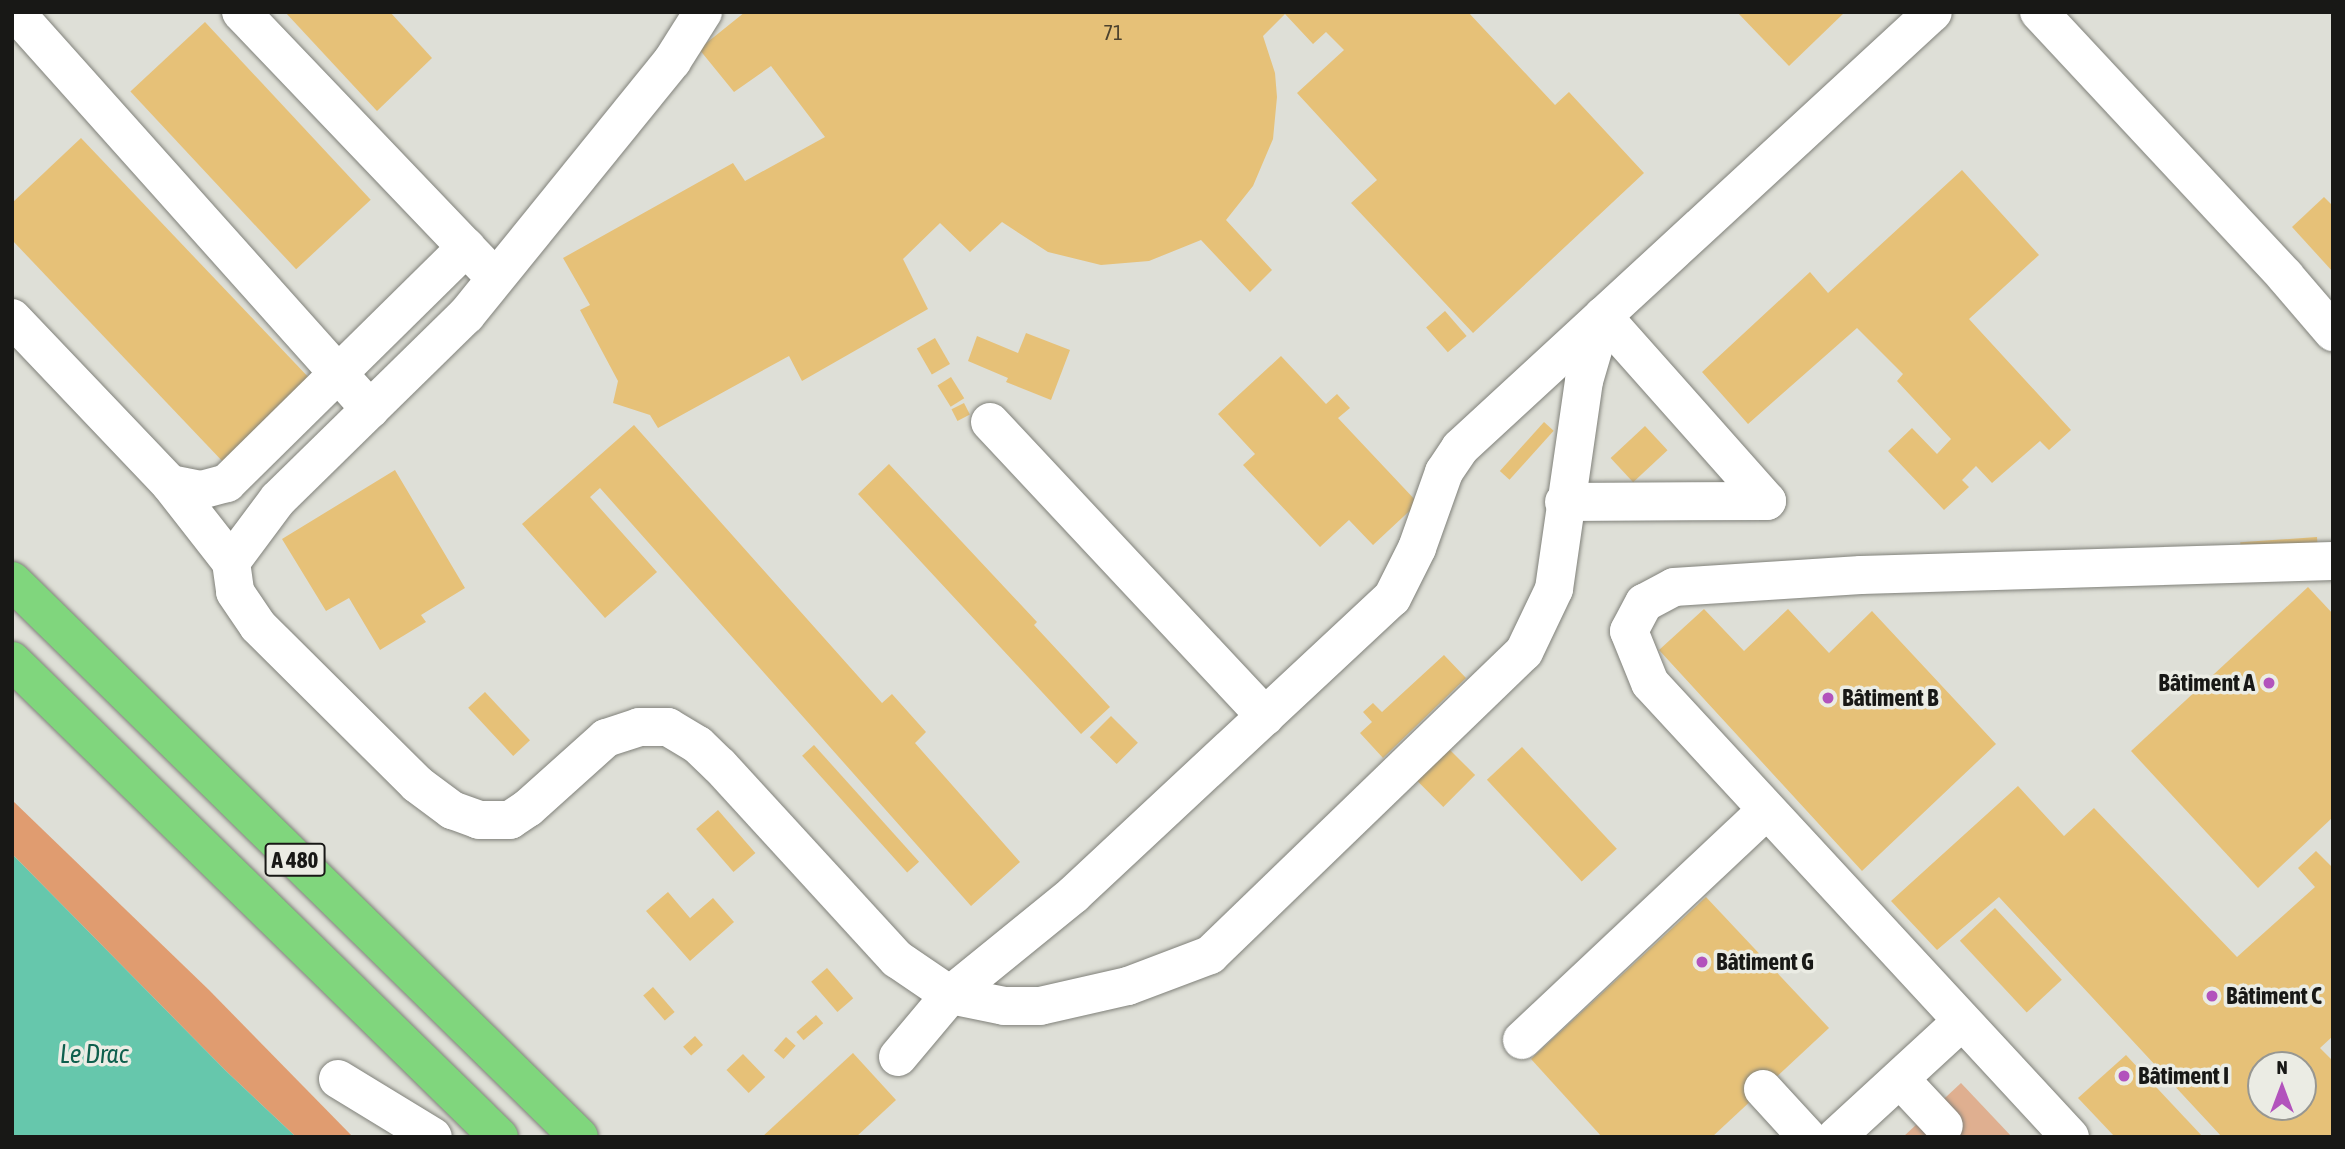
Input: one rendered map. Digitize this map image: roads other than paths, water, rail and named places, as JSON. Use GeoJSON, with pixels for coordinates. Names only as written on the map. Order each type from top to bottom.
{"type":"FeatureCollection","features":[{"type":"Feature","properties":{"kind":"highway","name":"A 480"},"geometry":{"type":"LineString","coordinates":[[12,581],[579,1137]]}},
{"type":"Feature","properties":{"kind":"highway","name":"A 480"},"geometry":{"type":"LineString","coordinates":[[12,661],[499,1137]]}},
{"type":"Feature","properties":{"kind":"street"},"geometry":{"type":"LineString","coordinates":[[241,12],[496,278]]}},
{"type":"Feature","properties":{"kind":"street"},"geometry":{"type":"LineString","coordinates":[[230,562],[278,499],[466,315],[672,61],[703,12]]}},
{"type":"Feature","properties":{"kind":"street"},"geometry":{"type":"LineString","coordinates":[[898,1057],[950,995],[1073,895],[1392,598],[1417,548],[1444,472],[1460,448],[1933,12]]}},
{"type":"Feature","properties":{"kind":"street"},"geometry":{"type":"LineString","coordinates":[[2039,12],[2285,276],[2333,332]]}},
{"type":"Feature","properties":{"kind":"street"},"geometry":{"type":"LineString","coordinates":[[18,27],[370,410]]}},
{"type":"Feature","properties":{"kind":"street"},"geometry":{"type":"LineString","coordinates":[[170,484],[201,490],[227,483],[466,247]]}},
{"type":"Feature","properties":{"kind":"street"},"geometry":{"type":"LineString","coordinates":[[12,318],[170,484],[230,562],[235,592],[258,626],[417,784],[452,810],[479,820],[510,820],[528,808],[606,738],[639,727],[668,727],[698,745],[720,766],[897,959],[950,995],[1004,1006],[1040,1006],[1128,986],[1210,955],[1524,652],[1554,589],[1564,502],[1584,381],[1604,316]]}},
{"type":"Feature","properties":{"kind":"street"},"geometry":{"type":"LineString","coordinates":[[1564,502],[1767,502],[1604,316]]}},
{"type":"Feature","properties":{"kind":"street"},"geometry":{"type":"LineString","coordinates":[[990,422],[1265,716]]}},
{"type":"Feature","properties":{"kind":"street"},"geometry":{"type":"LineString","coordinates":[[2070,1137],[1766,811],[1650,682],[1629,631],[1644,603],[1674,587],[1861,575],[2333,561]]}},
{"type":"Feature","properties":{"kind":"street"},"geometry":{"type":"LineString","coordinates":[[1522,1040],[1766,811]]}},
{"type":"Feature","properties":{"kind":"street"},"geometry":{"type":"LineString","coordinates":[[1836,1137],[1962,1021]]}},
{"type":"Feature","properties":{"kind":"street"},"geometry":{"type":"LineString","coordinates":[[338,1079],[433,1137]]}},
{"type":"Feature","properties":{"kind":"street"},"geometry":{"type":"LineString","coordinates":[[1900,1079],[1944,1126]]}},
{"type":"Feature","properties":{"kind":"street"},"geometry":{"type":"LineString","coordinates":[[1763,1089],[1807,1137]]}},
{"type":"Feature","properties":{"kind":"water","name":"Le Drac"},"geometry":{"type":"Polygon","coordinates":[[[12,854],[226,1071],[296,1137],[12,1137],[12,854]]]}},
{"type":"Feature","properties":{"kind":"place","name":"Bâtiment A"},"geometry":{"type":"Point","coordinates":[2269,683]}},
{"type":"Feature","properties":{"kind":"place","name":"Bâtiment B"},"geometry":{"type":"Point","coordinates":[1828,698]}},
{"type":"Feature","properties":{"kind":"place","name":"Bâtiment G"},"geometry":{"type":"Point","coordinates":[1702,962]}},
{"type":"Feature","properties":{"kind":"place","name":"Bâtiment C"},"geometry":{"type":"Point","coordinates":[2212,996]}},
{"type":"Feature","properties":{"kind":"place","name":"Bâtiment I"},"geometry":{"type":"Point","coordinates":[2124,1076]}}]}
